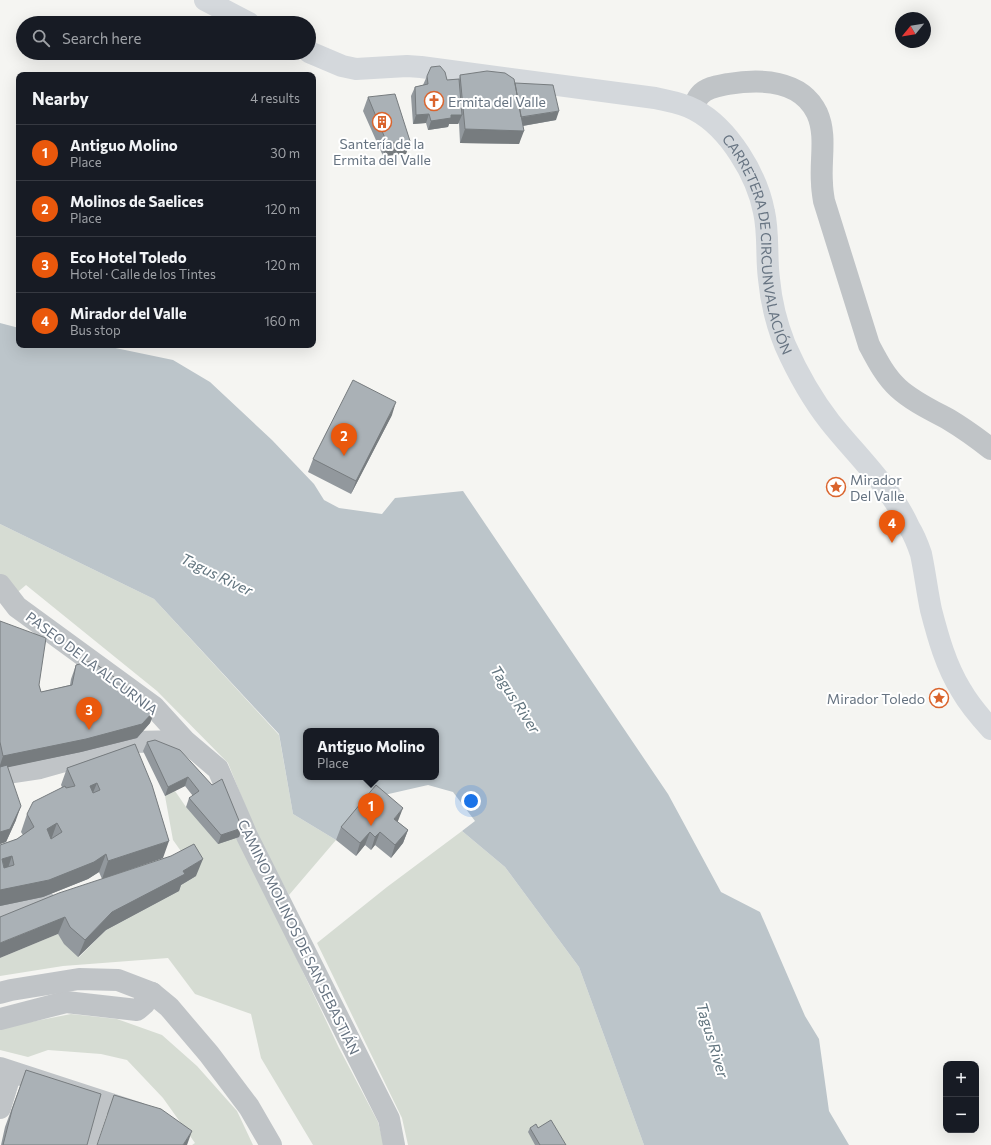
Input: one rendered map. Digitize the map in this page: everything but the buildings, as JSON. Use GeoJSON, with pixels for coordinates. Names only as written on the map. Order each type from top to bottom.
{"type":"FeatureCollection","features":[{"type":"Feature","properties":{"kind":"main road"},"geometry":{"type":"LineString","coordinates":[[205,0],[236,16]]}},
{"type":"Feature","properties":{"kind":"main road","name":"CARRETERA DE CIRCUNVALACIÓN"},"geometry":{"type":"LineString","coordinates":[[316,55],[342,66],[356,69],[407,66],[421,67],[655,98],[675,102],[693,108],[707,117],[735,147],[748,165],[758,188],[765,213],[769,280],[775,311],[785,343],[800,376],[829,421],[892,496],[909,525],[920,553],[931,609],[949,665],[961,690],[991,729]]}},
{"type":"Feature","properties":{"kind":"street"},"geometry":{"type":"LineString","coordinates":[[693,108],[700,94],[712,87],[746,81],[769,82],[786,86],[798,92],[809,101],[817,112],[822,128],[822,182],[824,201],[869,345],[877,361],[898,388],[913,399],[972,435],[991,449]]}},
{"type":"Feature","properties":{"kind":"street","name":"PASEO DE LA ALCURNIA"},"geometry":{"type":"LineString","coordinates":[[0,585],[17,607],[154,707],[185,741]]}},
{"type":"Feature","properties":{"kind":"street"},"geometry":{"type":"LineString","coordinates":[[0,774],[40,768],[132,742],[185,741]]}},
{"type":"Feature","properties":{"kind":"street","name":"CAMINO MOLINOS DE SAN SEBASTIÁN"},"geometry":{"type":"LineString","coordinates":[[185,741],[218,769],[247,836],[389,1119],[394,1145]]}},
{"type":"Feature","properties":{"kind":"street"},"geometry":{"type":"LineString","coordinates":[[0,909],[37,900],[55,900],[0,920]]}},
{"type":"Feature","properties":{"kind":"street"},"geometry":{"type":"LineString","coordinates":[[0,992],[78,979],[118,980],[152,993],[169,1007],[209,1054],[249,1107],[270,1145]]}},
{"type":"Feature","properties":{"kind":"street"},"geometry":{"type":"LineString","coordinates":[[0,1019],[66,1002],[137,1010],[144,1004],[152,993]]}},
{"type":"Feature","properties":{"kind":"street"},"geometry":{"type":"LineString","coordinates":[[0,1108],[6,1070],[160,1120]]}},
{"type":"Feature","properties":{"kind":"lane"},"geometry":{"type":"LineString","coordinates":[[91,1145],[105,1102]]}},
{"type":"Feature","properties":{"kind":"shaded area"},"geometry":{"type":"Polygon","coordinates":[[[0,524],[154,599],[279,735],[293,814],[336,840],[289,895],[258,838],[228,763],[157,691],[26,585],[13,596],[0,578],[0,524]]]}},
{"type":"Feature","properties":{"kind":"shaded area"},"geometry":{"type":"Polygon","coordinates":[[[175,791],[186,807],[239,837],[339,1048],[378,1122],[384,1145],[313,1145],[261,1058],[251,1014],[195,994],[168,958],[63,966],[0,976],[0,958],[58,934],[79,957],[106,930],[179,891],[188,861],[173,840],[165,796],[175,791]]]}},
{"type":"Feature","properties":{"kind":"shaded area"},"geometry":{"type":"Polygon","coordinates":[[[462,831],[505,867],[579,967],[644,1145],[408,1145],[402,1118],[317,943],[387,887],[462,831]]]}},
{"type":"Feature","properties":{"kind":"shaded area"},"geometry":{"type":"Polygon","coordinates":[[[71,1014],[117,1019],[162,1035],[197,1066],[237,1111],[253,1145],[192,1145],[195,1143],[163,1098],[127,1060],[101,1054],[48,1050],[28,1057],[0,1050],[0,1028],[71,1014]]]}},
{"type":"Feature","properties":{"kind":"water","name":"Tagus River"},"geometry":{"type":"Polygon","coordinates":[[[0,323],[16,327],[16,348],[115,348],[173,360],[210,382],[272,440],[314,484],[324,500],[339,508],[382,514],[395,498],[463,491],[668,794],[721,892],[760,912],[805,1016],[819,1039],[829,1111],[849,1145],[644,1145],[579,967],[505,867],[462,831],[475,821],[453,792],[428,785],[371,798],[336,840],[293,814],[279,734],[154,599],[0,524],[0,323]]]}},
{"type":"Feature","properties":{"kind":"place","name":"Ermita del Valle"},"geometry":{"type":"Point","coordinates":[434,101]}},
{"type":"Feature","properties":{"kind":"place","name":"Santería de la Ermita del Valle"},"geometry":{"type":"Point","coordinates":[382,122]}},
{"type":"Feature","properties":{"kind":"place","name":"Molinos de Saelices"},"geometry":{"type":"Point","coordinates":[344,456]}},
{"type":"Feature","properties":{"kind":"place","name":"Mirador Del Valle"},"geometry":{"type":"Point","coordinates":[836,487]}},
{"type":"Feature","properties":{"kind":"place","name":"Mirador del Valle"},"geometry":{"type":"Point","coordinates":[892,543]}},
{"type":"Feature","properties":{"kind":"place","name":"Mirador Toledo"},"geometry":{"type":"Point","coordinates":[939,698]}},
{"type":"Feature","properties":{"kind":"place","name":"Eco Hotel Toledo"},"geometry":{"type":"Point","coordinates":[89,730]}},
{"type":"Feature","properties":{"kind":"place","name":"Antiguo Molino"},"geometry":{"type":"Point","coordinates":[371,826]}}]}
